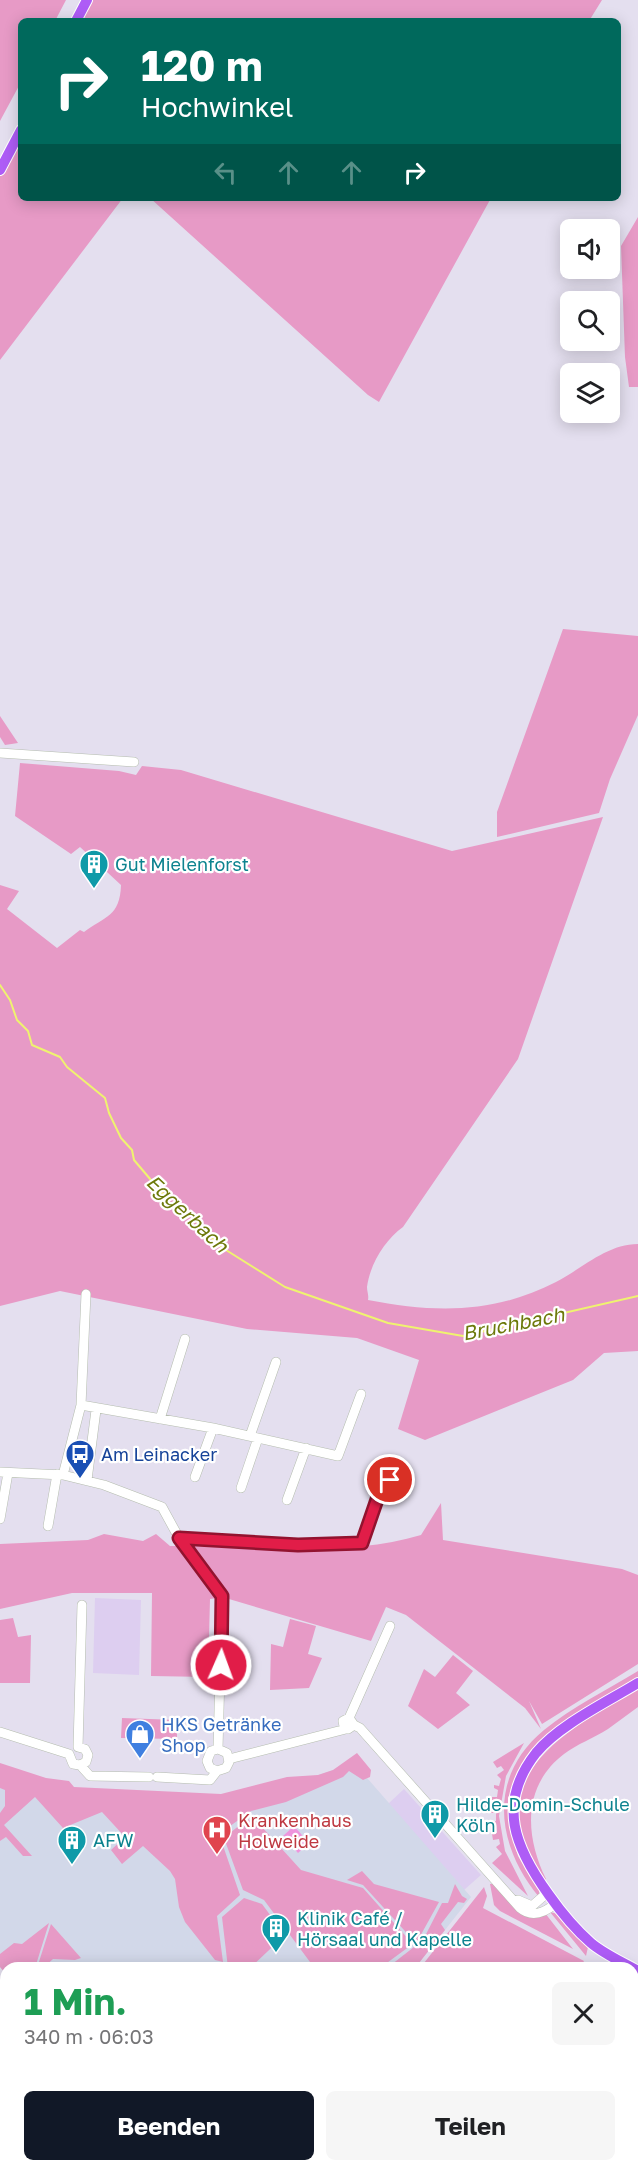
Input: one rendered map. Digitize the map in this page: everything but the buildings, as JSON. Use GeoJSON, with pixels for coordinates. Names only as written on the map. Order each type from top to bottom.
{"type":"FeatureCollection","features":[{"type":"Feature","properties":{"kind":"main road"},"geometry":{"type":"LineString","coordinates":[[78,18],[87,0]]}},
{"type":"Feature","properties":{"kind":"main road"},"geometry":{"type":"LineString","coordinates":[[0,170],[18,136]]}},
{"type":"Feature","properties":{"kind":"main road"},"geometry":{"type":"LineString","coordinates":[[623,1962],[592,1944],[555,1904],[518,1847],[514,1815],[517,1789],[522,1777],[543,1746],[638,1683]]}},
{"type":"Feature","properties":{"kind":"street"},"geometry":{"type":"LineString","coordinates":[[0,753],[134,762]]}},
{"type":"Feature","properties":{"kind":"street"},"geometry":{"type":"LineString","coordinates":[[48,1526],[60,1475],[81,1405],[86,1294]]}},
{"type":"Feature","properties":{"kind":"street"},"geometry":{"type":"LineString","coordinates":[[160,1419],[186,1339]]}},
{"type":"Feature","properties":{"kind":"street"},"geometry":{"type":"LineString","coordinates":[[241,1488],[276,1362]]}},
{"type":"Feature","properties":{"kind":"street"},"geometry":{"type":"LineString","coordinates":[[81,1405],[96,1410],[213,1428],[338,1456],[361,1394]]}},
{"type":"Feature","properties":{"kind":"street"},"geometry":{"type":"LineString","coordinates":[[87,1480],[96,1410]]}},
{"type":"Feature","properties":{"kind":"street"},"geometry":{"type":"LineString","coordinates":[[195,1477],[213,1428]]}},
{"type":"Feature","properties":{"kind":"street"},"geometry":{"type":"LineString","coordinates":[[287,1500],[306,1448]]}},
{"type":"Feature","properties":{"kind":"street"},"geometry":{"type":"LineString","coordinates":[[0,1519],[4,1473],[60,1475],[87,1480],[162,1507],[179,1538],[222,1596],[218,1749]]}},
{"type":"Feature","properties":{"kind":"street"},"geometry":{"type":"LineString","coordinates":[[179,1538],[298,1545],[362,1543],[381,1491]]}},
{"type":"Feature","properties":{"kind":"street"},"geometry":{"type":"LineString","coordinates":[[78,1747],[82,1605]]}},
{"type":"Feature","properties":{"kind":"street"},"geometry":{"type":"LineString","coordinates":[[350,1724],[390,1626]]}},
{"type":"Feature","properties":{"kind":"street"},"geometry":{"type":"LineString","coordinates":[[69,1754],[73,1764],[80,1766],[90,1776],[210,1780],[217,1771],[226,1768],[230,1759],[350,1724],[360,1728],[520,1908],[529,1914],[547,1910],[555,1904]]}},
{"type":"Feature","properties":{"kind":"street"},"geometry":{"type":"LineString","coordinates":[[0,1732],[69,1754]]}},
{"type":"Feature","properties":{"kind":"street"},"geometry":{"type":"LineString","coordinates":[[69,1754],[72,1749],[78,1747],[84,1749],[88,1755],[86,1762],[80,1766]]}},
{"type":"Feature","properties":{"kind":"street"},"geometry":{"type":"LineString","coordinates":[[217,1771],[210,1768],[207,1761],[211,1751],[225,1750],[230,1759]]}},
{"type":"Feature","properties":{"kind":"street"},"geometry":{"type":"LineString","coordinates":[[503,1889],[527,1906],[537,1904],[547,1893]]}},
{"type":"Feature","properties":{"kind":"shaded area"},"geometry":{"type":"Polygon","coordinates":[[[0,0],[66,0],[57,18],[18,18],[18,88],[0,121],[0,0]]]}},
{"type":"Feature","properties":{"kind":"shaded area"},"geometry":{"type":"Polygon","coordinates":[[[93,0],[602,0],[591,18],[84,18],[93,0]]]}},
{"type":"Feature","properties":{"kind":"shaded area"},"geometry":{"type":"Polygon","coordinates":[[[18,142],[18,201],[121,201],[0,360],[0,176],[18,142]]]}},
{"type":"Feature","properties":{"kind":"shaded area"},"geometry":{"type":"Polygon","coordinates":[[[153,201],[489,201],[379,402],[368,395],[153,201]]]}},
{"type":"Feature","properties":{"kind":"shaded area"},"geometry":{"type":"Polygon","coordinates":[[[638,217],[638,387],[629,387],[625,357],[621,246],[638,217]]]}},
{"type":"Feature","properties":{"kind":"shaded area"},"geometry":{"type":"Polygon","coordinates":[[[563,629],[638,636],[638,715],[610,779],[599,813],[497,837],[497,812],[563,629]]]}},
{"type":"Feature","properties":{"kind":"shaded area"},"geometry":{"type":"Polygon","coordinates":[[[0,716],[18,743],[5,745],[0,737],[0,716]]]}},
{"type":"Feature","properties":{"kind":"shaded area"},"geometry":{"type":"Polygon","coordinates":[[[20,763],[119,771],[136,775],[142,766],[181,770],[452,851],[603,817],[518,1059],[403,1227],[379,1253],[371,1270],[367,1289],[368,1300],[393,1304],[441,1308],[487,1305],[533,1292],[556,1282],[606,1252],[638,1244],[638,1351],[604,1353],[573,1380],[425,1440],[398,1429],[419,1360],[357,1338],[247,1329],[60,1291],[0,1306],[0,885],[19,891],[7,909],[57,948],[80,930],[84,932],[110,915],[118,904],[121,885],[80,847],[71,854],[15,816],[20,763]]]}},
{"type":"Feature","properties":{"kind":"shaded area"},"geometry":{"type":"Polygon","coordinates":[[[441,1503],[443,1540],[622,1569],[638,1575],[638,1664],[542,1724],[529,1701],[541,1729],[525,1708],[406,1615],[386,1607],[371,1641],[229,1599],[189,1546],[306,1549],[394,1542],[421,1535],[441,1503]]]}},
{"type":"Feature","properties":{"kind":"shaded area"},"geometry":{"type":"Polygon","coordinates":[[[104,1534],[143,1541],[156,1534],[170,1546],[180,1546],[218,1598],[210,1599],[208,1677],[151,1676],[152,1593],[72,1593],[0,1609],[0,1544],[88,1540],[104,1534]]]}},
{"type":"Feature","properties":{"kind":"shaded area"},"geometry":{"type":"Polygon","coordinates":[[[95,1598],[141,1600],[139,1675],[93,1673],[95,1598]]]}},
{"type":"Feature","properties":{"kind":"shaded area"},"geometry":{"type":"Polygon","coordinates":[[[13,1618],[18,1637],[31,1635],[30,1683],[0,1683],[0,1620],[13,1618]]]}},
{"type":"Feature","properties":{"kind":"shaded area"},"geometry":{"type":"Polygon","coordinates":[[[290,1619],[316,1626],[308,1654],[322,1658],[309,1688],[270,1690],[271,1644],[283,1647],[290,1619]]]}},
{"type":"Feature","properties":{"kind":"shaded area"},"geometry":{"type":"Polygon","coordinates":[[[453,1655],[473,1671],[456,1693],[470,1705],[438,1729],[408,1706],[424,1669],[435,1677],[453,1655]]]}},
{"type":"Feature","properties":{"kind":"shaded area"},"geometry":{"type":"Polygon","coordinates":[[[638,1671],[638,1678],[535,1748],[519,1771],[510,1828],[518,1856],[539,1889],[539,1897],[514,1856],[507,1834],[504,1812],[506,1790],[513,1769],[526,1749],[544,1730],[578,1706],[638,1671]]]}},
{"type":"Feature","properties":{"kind":"shaded area"},"geometry":{"type":"Polygon","coordinates":[[[638,1688],[638,1707],[608,1729],[564,1754],[550,1767],[541,1781],[534,1796],[531,1829],[539,1863],[546,1879],[544,1881],[525,1849],[518,1819],[521,1793],[531,1770],[568,1732],[638,1688]]]}},
{"type":"Feature","properties":{"kind":"shaded area"},"geometry":{"type":"Polygon","coordinates":[[[122,1718],[177,1720],[177,1739],[121,1738],[122,1718]]]}},
{"type":"Feature","properties":{"kind":"shaded area"},"geometry":{"type":"Polygon","coordinates":[[[524,1743],[506,1776],[499,1816],[505,1851],[528,1896],[492,1863],[502,1854],[496,1847],[500,1844],[499,1839],[493,1840],[492,1834],[497,1833],[496,1825],[491,1825],[491,1821],[496,1821],[496,1813],[490,1813],[490,1809],[496,1809],[497,1801],[492,1800],[492,1797],[497,1797],[498,1790],[494,1788],[494,1785],[499,1786],[501,1779],[497,1775],[504,1770],[501,1766],[497,1768],[493,1762],[524,1743]]]}},
{"type":"Feature","properties":{"kind":"shaded area"},"geometry":{"type":"Polygon","coordinates":[[[357,1753],[371,1770],[370,1777],[363,1780],[349,1771],[343,1777],[286,1802],[251,1811],[219,1834],[240,1895],[217,1916],[223,1962],[215,1960],[185,1922],[179,1907],[175,1879],[170,1871],[143,1846],[122,1864],[111,1850],[125,1837],[102,1812],[63,1828],[35,1797],[4,1825],[32,1856],[23,1856],[6,1837],[0,1841],[0,1813],[5,1806],[5,1790],[0,1788],[0,1763],[46,1778],[69,1781],[74,1787],[221,1794],[287,1777],[318,1775],[333,1770],[357,1753]]]}},
{"type":"Feature","properties":{"kind":"shaded area","name":"Krankenhaus Holweide"},"geometry":{"type":"Polygon","coordinates":[[[354,1763],[471,1897],[420,1962],[0,1962],[0,1773],[104,1796],[233,1794],[318,1775],[354,1763]]]}},
{"type":"Feature","properties":{"kind":"shaded area"},"geometry":{"type":"Polygon","coordinates":[[[404,1789],[481,1875],[464,1890],[388,1804],[404,1789]]]}},
{"type":"Feature","properties":{"kind":"shaded area"},"geometry":{"type":"Polygon","coordinates":[[[247,1819],[262,1827],[301,1870],[363,1888],[411,1942],[410,1946],[388,1962],[310,1962],[264,1900],[243,1890],[224,1838],[247,1819]]]}},
{"type":"Feature","properties":{"kind":"shaded area"},"geometry":{"type":"Polygon","coordinates":[[[294,1826],[309,1843],[298,1853],[283,1836],[294,1826]]]}},
{"type":"Feature","properties":{"kind":"shaded area"},"geometry":{"type":"Polygon","coordinates":[[[362,1871],[374,1884],[439,1902],[418,1940],[414,1941],[363,1885],[347,1880],[362,1871]]]}},
{"type":"Feature","properties":{"kind":"shaded area"},"geometry":{"type":"Polygon","coordinates":[[[455,1884],[462,1896],[467,1899],[464,1903],[458,1902],[441,1924],[445,1930],[420,1962],[395,1962],[423,1940],[442,1903],[448,1903],[455,1884]]]}},
{"type":"Feature","properties":{"kind":"shaded area"},"geometry":{"type":"Polygon","coordinates":[[[490,1884],[494,1884],[517,1909],[545,1913],[573,1949],[500,1911],[494,1905],[490,1884]]]}},
{"type":"Feature","properties":{"kind":"shaded area"},"geometry":{"type":"Polygon","coordinates":[[[484,1887],[487,1896],[483,1908],[584,1961],[583,1962],[425,1962],[484,1887]]]}},
{"type":"Feature","properties":{"kind":"shaded area"},"geometry":{"type":"Polygon","coordinates":[[[244,1898],[262,1904],[285,1935],[256,1962],[227,1962],[222,1917],[244,1898]]]}},
{"type":"Feature","properties":{"kind":"shaded area"},"geometry":{"type":"Polygon","coordinates":[[[550,1912],[558,1914],[588,1947],[586,1956],[550,1912]]]}},
{"type":"Feature","properties":{"kind":"shaded area"},"geometry":{"type":"Polygon","coordinates":[[[49,1923],[37,1962],[0,1962],[0,1954],[14,1943],[22,1944],[49,1923]]]}},
{"type":"Feature","properties":{"kind":"shaded area"},"geometry":{"type":"Polygon","coordinates":[[[51,1924],[81,1958],[53,1959],[50,1962],[39,1962],[51,1924]]]}},
{"type":"Feature","properties":{"kind":"waterway","name":"Eggerbach"},"geometry":{"type":"LineString","coordinates":[[0,985],[10,1000],[17,1020],[28,1031],[32,1045],[60,1057],[67,1067],[105,1098],[109,1113],[121,1138],[132,1150],[134,1160],[162,1193],[175,1198],[218,1245],[285,1287],[388,1323],[463,1336],[638,1296]]}},
{"type":"Feature","properties":{"kind":"place","name":"Gut Mielenforst"},"geometry":{"type":"Point","coordinates":[94,890]}},
{"type":"Feature","properties":{"kind":"place","name":"Am Leinacker"},"geometry":{"type":"Point","coordinates":[80,1480]}},
{"type":"Feature","properties":{"kind":"place","name":"HKS Getränke Shop"},"geometry":{"type":"Point","coordinates":[140,1760]}},
{"type":"Feature","properties":{"kind":"place","name":"Hilde-Domin-Schule Köln"},"geometry":{"type":"Point","coordinates":[435,1840]}},
{"type":"Feature","properties":{"kind":"place","name":"Krankenhaus Holweide"},"geometry":{"type":"Point","coordinates":[217,1856]}},
{"type":"Feature","properties":{"kind":"place","name":"AFW"},"geometry":{"type":"Point","coordinates":[72,1866]}},
{"type":"Feature","properties":{"kind":"place","name":"Klinik Café / Hörsaal und Kapelle"},"geometry":{"type":"Point","coordinates":[276,1954]}},
{"type":"Feature","properties":{"kind":"route"},"geometry":{"type":"LineString","coordinates":[[221,1665],[222,1596],[179,1538],[298,1545],[362,1543],[382,1485],[390,1480]]}},
{"type":"Feature","properties":{"kind":"water label","name":"Bruchbach"},"geometry":{"type":"Point","coordinates":[513,1323]}}]}
